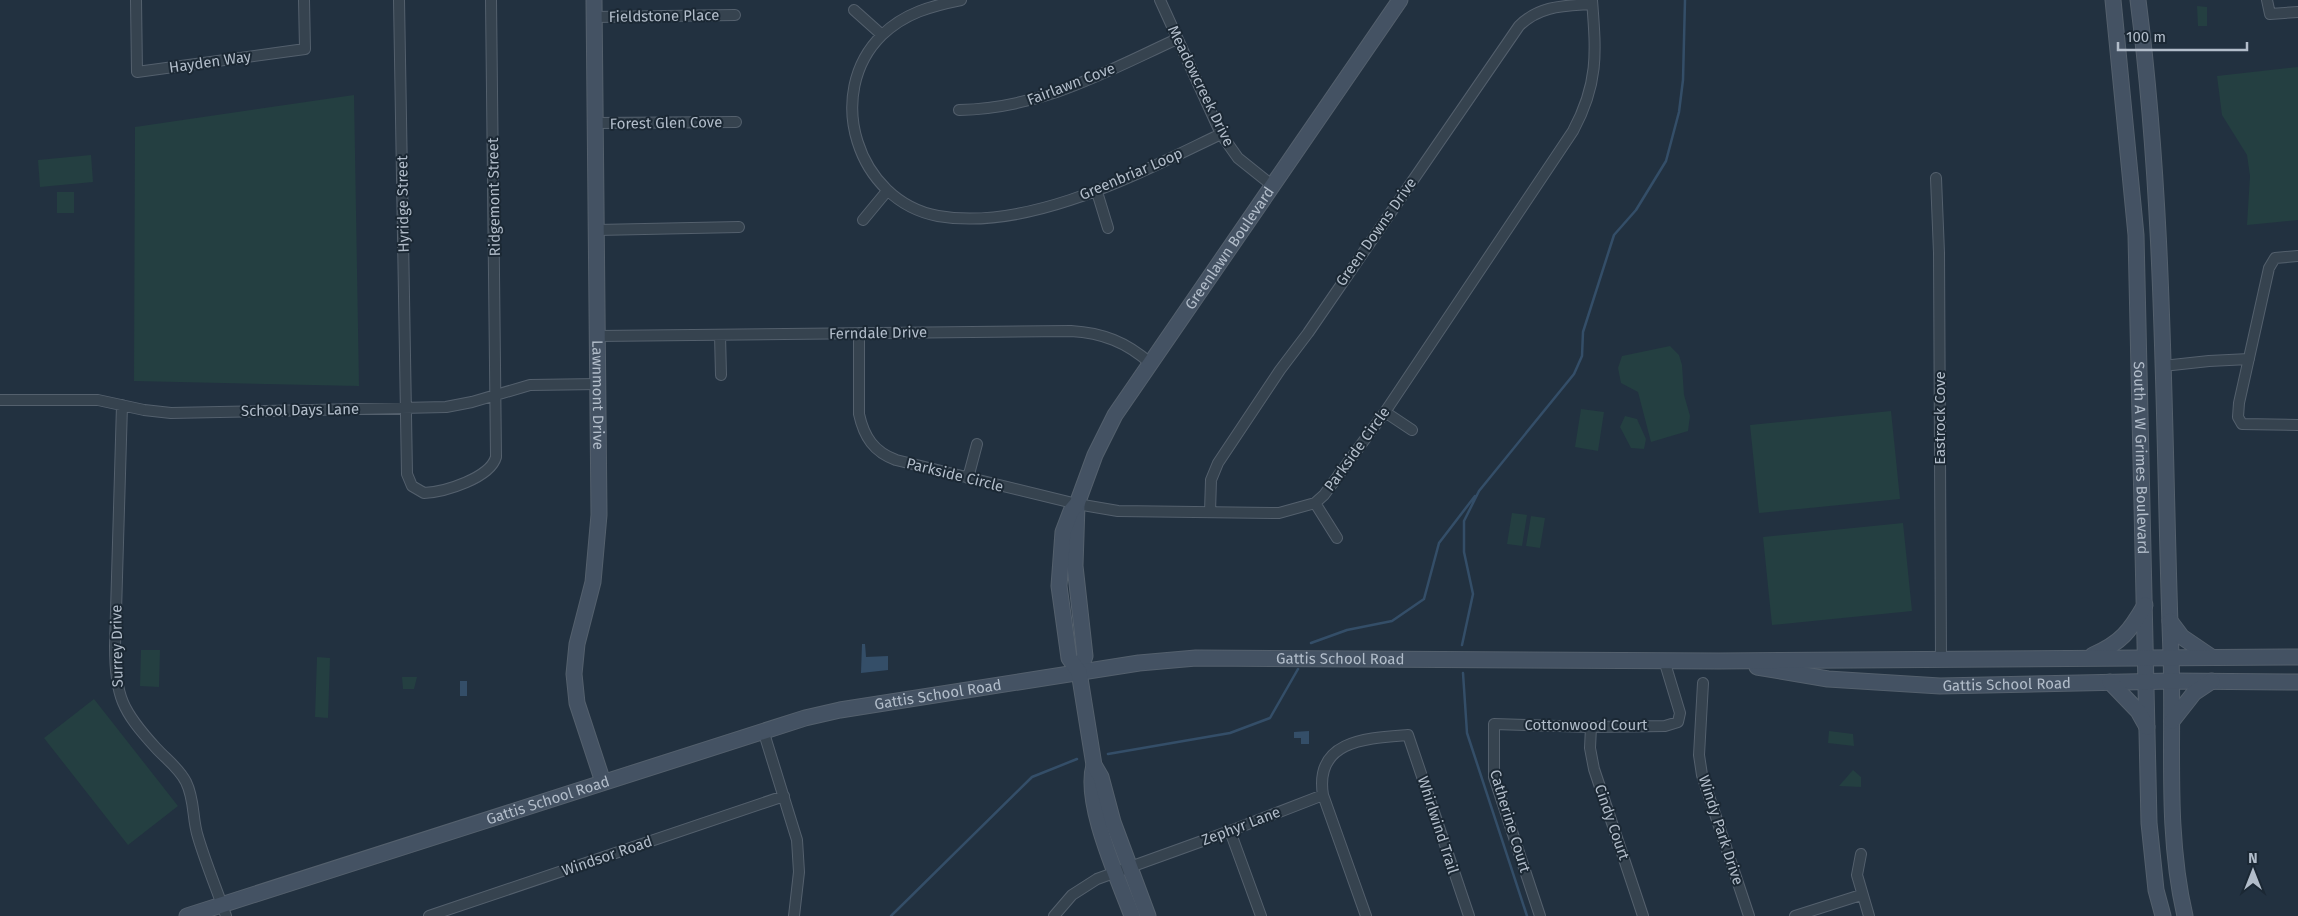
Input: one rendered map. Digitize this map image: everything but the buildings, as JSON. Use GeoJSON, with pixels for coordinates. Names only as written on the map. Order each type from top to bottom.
{"type":"FeatureCollection","features":[{"type":"Feature","properties":{"kind":"main road","name":"Lawnmont Drive"},"geometry":{"type":"LineString","coordinates":[[594,0],[598,336],[598,545],[593,582],[577,644],[574,674],[577,703],[603,782]]}},
{"type":"Feature","properties":{"kind":"main road","name":"Greenlawn Boulevard"},"geometry":{"type":"LineString","coordinates":[[1132,916],[1113,822],[1101,776],[1094,765],[1079,672],[1069,658],[1059,586],[1063,532],[1071,511],[1077,504],[1104,434],[1150,363],[1400,0]]}},
{"type":"Feature","properties":{"kind":"main road","name":"South A W Grimes Boulevard"},"geometry":{"type":"LineString","coordinates":[[2114,0],[2136,235],[2149,823],[2156,890],[2163,916]]}},
{"type":"Feature","properties":{"kind":"main road","name":"South A W Grimes Boulevard"},"geometry":{"type":"LineString","coordinates":[[2138,0],[2152,142],[2163,366],[2172,681],[2172,820],[2185,916]]}},
{"type":"Feature","properties":{"kind":"main road"},"geometry":{"type":"LineString","coordinates":[[2086,657],[2107,649],[2122,639],[2133,626],[2145,604]]}},
{"type":"Feature","properties":{"kind":"main road"},"geometry":{"type":"LineString","coordinates":[[2170,621],[2182,637],[2210,656]]}},
{"type":"Feature","properties":{"kind":"main road","name":"Gattis School Road"},"geometry":{"type":"LineString","coordinates":[[187,916],[224,910],[763,730],[840,710],[1138,663],[1196,658],[1719,660],[2171,656],[2298,657]]}},
{"type":"Feature","properties":{"kind":"main road","name":"Gattis School Road"},"geometry":{"type":"LineString","coordinates":[[1719,660],[1828,679],[1940,686],[2172,681],[2298,682]]}},
{"type":"Feature","properties":{"kind":"main road"},"geometry":{"type":"LineString","coordinates":[[2172,721],[2194,693],[2212,681]]}},
{"type":"Feature","properties":{"kind":"main road"},"geometry":{"type":"LineString","coordinates":[[2110,682],[2138,710],[2148,729]]}},
{"type":"Feature","properties":{"kind":"main road","name":"Greenlawn Boulevard"},"geometry":{"type":"LineString","coordinates":[[1123,869],[1148,916]]}},
{"type":"Feature","properties":{"kind":"street","name":"Hayden Way"},"geometry":{"type":"LineString","coordinates":[[136,0],[137,72],[305,49],[304,0]]}},
{"type":"Feature","properties":{"kind":"street","name":"Hyridge Street"},"geometry":{"type":"LineString","coordinates":[[400,0],[405,408],[408,481],[418,490],[431,493],[466,482],[491,469],[496,457],[496,394]]}},
{"type":"Feature","properties":{"kind":"street","name":"Ridgemont Street"},"geometry":{"type":"LineString","coordinates":[[491,0],[496,394]]}},
{"type":"Feature","properties":{"kind":"street","name":"Greenbriar Loop"},"geometry":{"type":"LineString","coordinates":[[961,0],[920,10],[882,35],[868,54],[857,77],[854,94],[853,124],[860,153],[871,172],[887,191],[918,210],[940,216],[961,218],[1004,215],[1039,208],[1097,192],[1221,134]]}},
{"type":"Feature","properties":{"kind":"street","name":"Meadowcreek Drive"},"geometry":{"type":"LineString","coordinates":[[1160,0],[1221,134],[1243,164],[1273,186]]}},
{"type":"Feature","properties":{"kind":"street"},"geometry":{"type":"LineString","coordinates":[[2267,0],[2270,14],[2298,12]]}},
{"type":"Feature","properties":{"kind":"street","name":"Parkside Circle"},"geometry":{"type":"LineString","coordinates":[[859,333],[859,414],[863,429],[872,445],[886,456],[896,460],[1077,504],[1118,512],[1279,513],[1315,503],[1324,495],[1385,412],[1461,296],[1541,180],[1581,117],[1595,70],[1592,2]]}},
{"type":"Feature","properties":{"kind":"street","name":"Green Downs Drive"},"geometry":{"type":"LineString","coordinates":[[1210,512],[1211,480],[1218,463],[1280,370],[1519,26],[1538,12],[1550,8],[1592,2]]}},
{"type":"Feature","properties":{"kind":"street"},"geometry":{"type":"LineString","coordinates":[[854,10],[882,35]]}},
{"type":"Feature","properties":{"kind":"street","name":"Fieldstone Place"},"geometry":{"type":"LineString","coordinates":[[594,17],[735,15]]}},
{"type":"Feature","properties":{"kind":"street","name":"Fairlawn Cove"},"geometry":{"type":"LineString","coordinates":[[959,110],[1004,107],[1048,96],[1177,39]]}},
{"type":"Feature","properties":{"kind":"street","name":"Forest Glen Cove"},"geometry":{"type":"LineString","coordinates":[[595,123],[736,122]]}},
{"type":"Feature","properties":{"kind":"street","name":"Eastrock Cove"},"geometry":{"type":"LineString","coordinates":[[1936,178],[1939,253],[1941,659]]}},
{"type":"Feature","properties":{"kind":"street"},"geometry":{"type":"LineString","coordinates":[[863,220],[887,191]]}},
{"type":"Feature","properties":{"kind":"street"},"geometry":{"type":"LineString","coordinates":[[1097,192],[1108,228]]}},
{"type":"Feature","properties":{"kind":"street"},"geometry":{"type":"LineString","coordinates":[[597,230],[739,227]]}},
{"type":"Feature","properties":{"kind":"street"},"geometry":{"type":"LineString","coordinates":[[2298,256],[2278,258],[2272,262],[2239,403],[2238,418],[2242,424],[2262,426],[2298,425]]}},
{"type":"Feature","properties":{"kind":"street","name":"Ferndale Drive"},"geometry":{"type":"LineString","coordinates":[[598,336],[1086,332],[1113,338],[1138,353],[1150,363]]}},
{"type":"Feature","properties":{"kind":"street"},"geometry":{"type":"LineString","coordinates":[[720,335],[721,375]]}},
{"type":"Feature","properties":{"kind":"street"},"geometry":{"type":"LineString","coordinates":[[2163,366],[2249,359]]}},
{"type":"Feature","properties":{"kind":"street","name":"School Days Lane"},"geometry":{"type":"LineString","coordinates":[[0,400],[78,399],[171,413],[405,408],[459,405],[530,385],[598,384]]}},
{"type":"Feature","properties":{"kind":"street","name":"Surrey Drive"},"geometry":{"type":"LineString","coordinates":[[122,406],[115,646],[116,683],[120,699],[130,717],[178,770],[186,782],[194,808],[197,836],[224,910]]}},
{"type":"Feature","properties":{"kind":"street"},"geometry":{"type":"LineString","coordinates":[[1385,412],[1412,430]]}},
{"type":"Feature","properties":{"kind":"street"},"geometry":{"type":"LineString","coordinates":[[968,478],[977,444]]}},
{"type":"Feature","properties":{"kind":"street"},"geometry":{"type":"LineString","coordinates":[[1315,503],[1337,538]]}},
{"type":"Feature","properties":{"kind":"street","name":"Cottonwood Court"},"geometry":{"type":"LineString","coordinates":[[1494,724],[1591,727],[1665,726],[1678,722],[1680,713],[1664,660]]}},
{"type":"Feature","properties":{"kind":"street","name":"Windy Park Drive"},"geometry":{"type":"LineString","coordinates":[[1703,683],[1699,755],[1702,775],[1749,916]]}},
{"type":"Feature","properties":{"kind":"street","name":"Catherine Court"},"geometry":{"type":"LineString","coordinates":[[1494,724],[1494,777],[1540,916]]}},
{"type":"Feature","properties":{"kind":"street","name":"Cindy Court"},"geometry":{"type":"LineString","coordinates":[[1591,727],[1590,748],[1594,769],[1643,916]]}},
{"type":"Feature","properties":{"kind":"street"},"geometry":{"type":"LineString","coordinates":[[763,730],[796,833],[798,887],[794,916]]}},
{"type":"Feature","properties":{"kind":"street","name":"Whirlwind Trail"},"geometry":{"type":"LineString","coordinates":[[1323,794],[1321,785],[1325,766],[1341,748],[1362,739],[1408,734],[1469,916]]}},
{"type":"Feature","properties":{"kind":"street"},"geometry":{"type":"LineString","coordinates":[[1323,794],[1366,916]]}},
{"type":"Feature","properties":{"kind":"street","name":"Zephyr Lane"},"geometry":{"type":"LineString","coordinates":[[1054,916],[1084,886],[1123,869],[1230,831],[1323,794]]}},
{"type":"Feature","properties":{"kind":"street","name":"Windsor Road"},"geometry":{"type":"LineString","coordinates":[[430,916],[784,796]]}},
{"type":"Feature","properties":{"kind":"street"},"geometry":{"type":"LineString","coordinates":[[1230,831],[1261,916]]}},
{"type":"Feature","properties":{"kind":"street"},"geometry":{"type":"LineString","coordinates":[[1861,854],[1857,875],[1861,895],[1869,916]]}},
{"type":"Feature","properties":{"kind":"street"},"geometry":{"type":"LineString","coordinates":[[1794,916],[1861,895]]}},
{"type":"Feature","properties":{"kind":"green space"},"geometry":{"type":"Polygon","coordinates":[[[2197,6],[2207,7],[2207,26],[2198,26],[2197,6]]]}},
{"type":"Feature","properties":{"kind":"green space"},"geometry":{"type":"Polygon","coordinates":[[[2298,67],[2298,220],[2247,225],[2250,176],[2247,155],[2222,115],[2217,76],[2298,67]]]}},
{"type":"Feature","properties":{"kind":"green space"},"geometry":{"type":"Polygon","coordinates":[[[354,95],[359,386],[134,381],[135,127],[354,95]]]}},
{"type":"Feature","properties":{"kind":"green space"},"geometry":{"type":"Polygon","coordinates":[[[91,155],[93,182],[40,187],[38,160],[91,155]]]}},
{"type":"Feature","properties":{"kind":"green space"},"geometry":{"type":"Polygon","coordinates":[[[57,192],[74,192],[74,213],[57,213],[57,192]]]}},
{"type":"Feature","properties":{"kind":"green space"},"geometry":{"type":"Polygon","coordinates":[[[1670,346],[1679,355],[1682,365],[1684,395],[1690,416],[1688,431],[1651,442],[1638,392],[1621,383],[1618,368],[1622,356],[1670,346]]]}},
{"type":"Feature","properties":{"kind":"green space"},"geometry":{"type":"Polygon","coordinates":[[[1581,409],[1604,412],[1598,451],[1575,447],[1581,409]]]}},
{"type":"Feature","properties":{"kind":"green space"},"geometry":{"type":"Polygon","coordinates":[[[1891,411],[1900,499],[1759,513],[1750,425],[1891,411]]]}},
{"type":"Feature","properties":{"kind":"green space"},"geometry":{"type":"Polygon","coordinates":[[[1625,416],[1637,419],[1646,439],[1644,449],[1631,448],[1620,427],[1625,416]]]}},
{"type":"Feature","properties":{"kind":"green space"},"geometry":{"type":"Polygon","coordinates":[[[1512,513],[1527,515],[1522,546],[1507,544],[1512,513]]]}},
{"type":"Feature","properties":{"kind":"green space"},"geometry":{"type":"Polygon","coordinates":[[[1531,516],[1545,518],[1540,548],[1526,546],[1531,516]]]}},
{"type":"Feature","properties":{"kind":"green space"},"geometry":{"type":"Polygon","coordinates":[[[1903,523],[1912,611],[1772,625],[1763,537],[1903,523]]]}},
{"type":"Feature","properties":{"kind":"green space"},"geometry":{"type":"Polygon","coordinates":[[[141,650],[160,650],[159,687],[140,686],[141,650]]]}},
{"type":"Feature","properties":{"kind":"green space"},"geometry":{"type":"Polygon","coordinates":[[[317,657],[330,658],[328,718],[315,717],[317,657]]]}},
{"type":"Feature","properties":{"kind":"green space"},"geometry":{"type":"Polygon","coordinates":[[[402,677],[417,677],[414,689],[403,689],[402,677]]]}},
{"type":"Feature","properties":{"kind":"green space"},"geometry":{"type":"Polygon","coordinates":[[[94,699],[178,806],[128,845],[44,738],[94,699]]]}},
{"type":"Feature","properties":{"kind":"green space"},"geometry":{"type":"Polygon","coordinates":[[[1829,731],[1853,734],[1854,746],[1828,743],[1829,731]]]}},
{"type":"Feature","properties":{"kind":"green space"},"geometry":{"type":"Polygon","coordinates":[[[1853,770],[1861,777],[1861,787],[1839,786],[1853,770]]]}},
{"type":"Feature","properties":{"kind":"water"},"geometry":{"type":"Polygon","coordinates":[[[862,644],[865,644],[866,657],[888,656],[888,670],[861,673],[862,644]]]}},
{"type":"Feature","properties":{"kind":"water"},"geometry":{"type":"Polygon","coordinates":[[[460,681],[467,681],[467,696],[460,696],[460,681]]]}},
{"type":"Feature","properties":{"kind":"water"},"geometry":{"type":"Polygon","coordinates":[[[1309,731],[1309,744],[1301,744],[1301,738],[1294,738],[1294,732],[1309,731]]]}},
{"type":"Feature","properties":{"kind":"waterway"},"geometry":{"type":"LineString","coordinates":[[1462,645],[1473,594],[1464,552],[1464,521],[1479,491],[1574,374],[1582,356],[1583,332],[1614,235],[1636,210],[1666,161],[1679,112],[1683,80],[1685,0]]}},
{"type":"Feature","properties":{"kind":"waterway"},"geometry":{"type":"LineString","coordinates":[[1311,643],[1347,630],[1392,621],[1424,599],[1439,543],[1475,496]]}},
{"type":"Feature","properties":{"kind":"waterway"},"geometry":{"type":"LineString","coordinates":[[1108,754],[1230,733],[1270,718],[1298,669]]}},
{"type":"Feature","properties":{"kind":"waterway"},"geometry":{"type":"LineString","coordinates":[[1463,673],[1467,733],[1527,916]]}},
{"type":"Feature","properties":{"kind":"waterway"},"geometry":{"type":"LineString","coordinates":[[891,916],[1032,777],[1077,759]]}}]}
